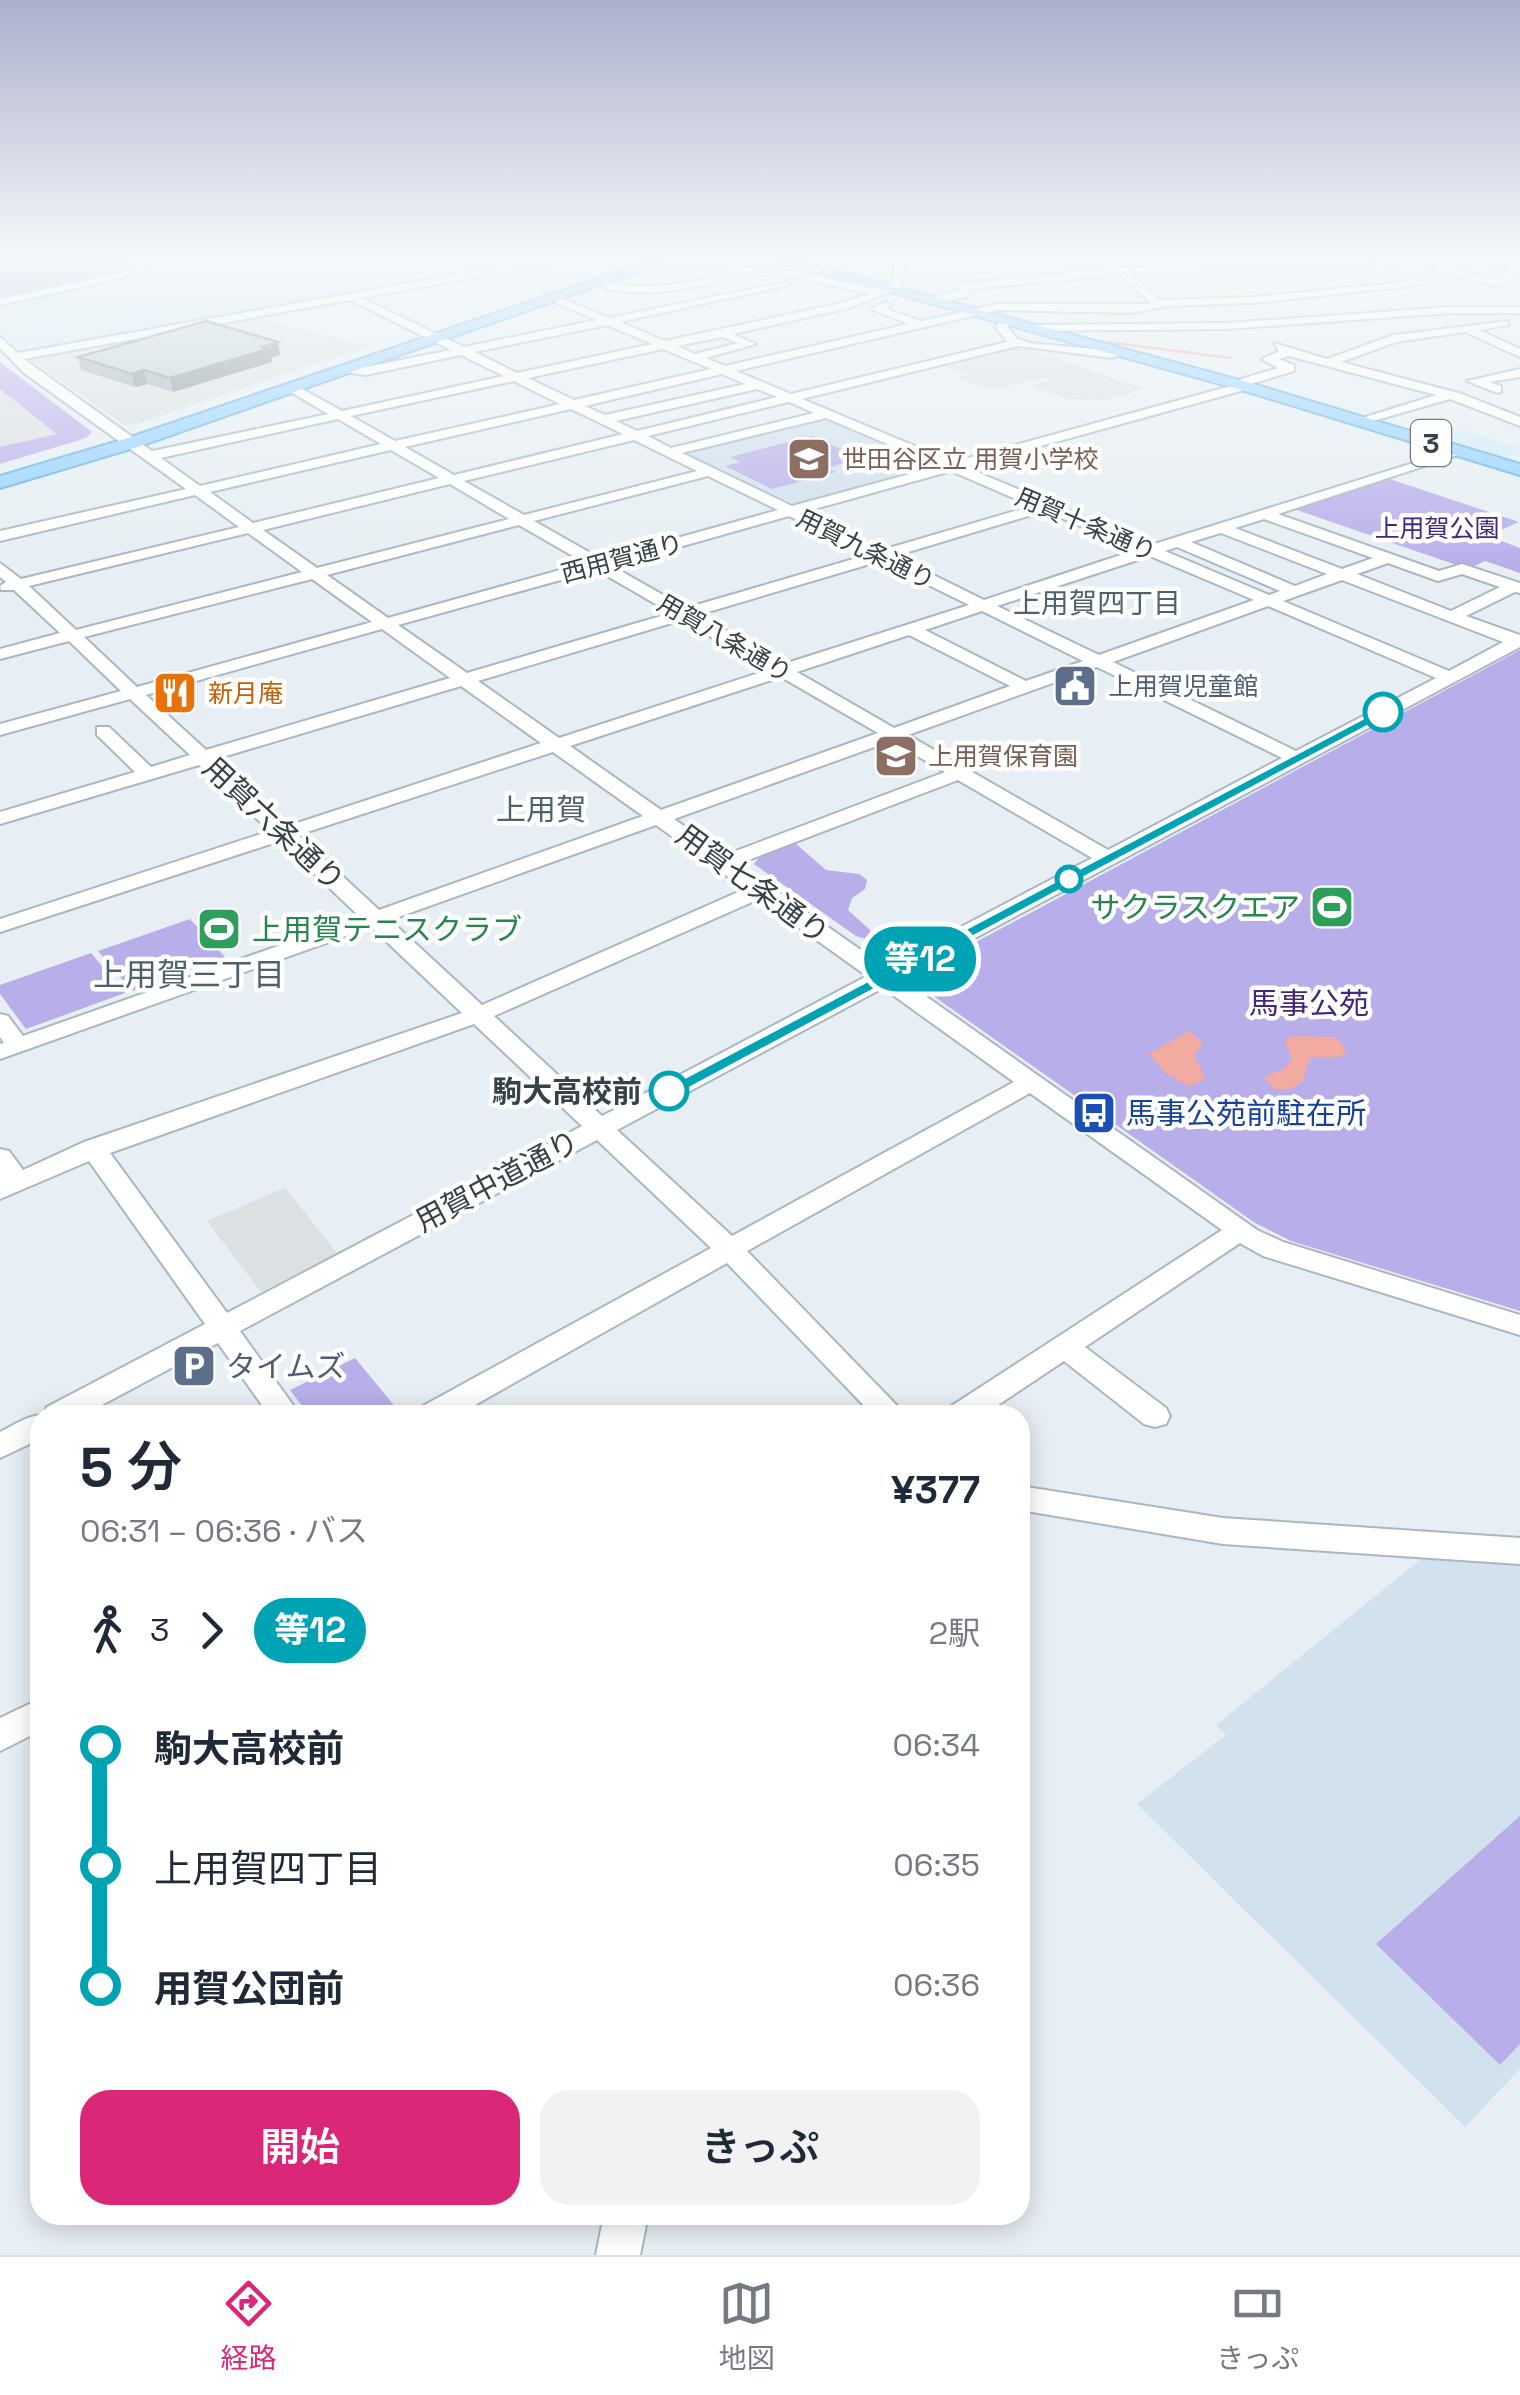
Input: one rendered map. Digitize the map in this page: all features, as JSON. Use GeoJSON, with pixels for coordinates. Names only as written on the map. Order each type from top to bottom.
{"type":"FeatureCollection","features":[{"type":"Feature","properties":{"kind":"main road"},"geometry":{"type":"LineString","coordinates":[[0,482],[367,358]]}},
{"type":"Feature","properties":{"kind":"main road"},"geometry":{"type":"LineString","coordinates":[[0,472],[126,440],[375,358]]}},
{"type":"Feature","properties":{"kind":"main road","name":"3"},"geometry":{"type":"LineString","coordinates":[[1143,358],[1520,470]]}},
{"type":"Feature","properties":{"kind":"street","name":"用賀七条通り"},"geometry":{"type":"LineString","coordinates":[[16,358],[1240,1231],[1274,1248],[1520,1325]]}},
{"type":"Feature","properties":{"kind":"street"},"geometry":{"type":"LineString","coordinates":[[348,369],[366,371],[427,358]]}},
{"type":"Feature","properties":{"kind":"street","name":"用賀九条通り"},"geometry":{"type":"LineString","coordinates":[[476,358],[1296,758]]}},
{"type":"Feature","properties":{"kind":"street"},"geometry":{"type":"LineString","coordinates":[[150,456],[603,358]]}},
{"type":"Feature","properties":{"kind":"street","name":"用賀十条通り"},"geometry":{"type":"LineString","coordinates":[[694,358],[1449,677]]}},
{"type":"Feature","properties":{"kind":"street"},"geometry":{"type":"LineString","coordinates":[[0,536],[778,358]]}},
{"type":"Feature","properties":{"kind":"street"},"geometry":{"type":"LineString","coordinates":[[915,358],[931,364]]}},
{"type":"Feature","properties":{"kind":"street"},"geometry":{"type":"LineString","coordinates":[[6,580],[251,528],[956,358]]}},
{"type":"Feature","properties":{"kind":"street","name":"西用賀通り"},"geometry":{"type":"LineString","coordinates":[[0,730],[1244,386],[1245,382],[1290,368],[1268,360],[1273,358]]}},
{"type":"Feature","properties":{"kind":"street"},"geometry":{"type":"LineString","coordinates":[[1314,358],[1458,397],[1520,422]]}},
{"type":"Feature","properties":{"kind":"street"},"geometry":{"type":"LineString","coordinates":[[1329,362],[1340,358]]}},
{"type":"Feature","properties":{"kind":"street"},"geometry":{"type":"LineString","coordinates":[[1497,389],[1473,381],[1520,374]]}},
{"type":"Feature","properties":{"kind":"street"},"geometry":{"type":"LineString","coordinates":[[620,394],[601,385],[641,376],[662,385]]}},
{"type":"Feature","properties":{"kind":"street"},"geometry":{"type":"LineString","coordinates":[[602,420],[757,385]]}},
{"type":"Feature","properties":{"kind":"street","name":"用賀八条通り"},"geometry":{"type":"LineString","coordinates":[[292,388],[1106,858]]}},
{"type":"Feature","properties":{"kind":"street"},"geometry":{"type":"LineString","coordinates":[[710,395],[743,410]]}},
{"type":"Feature","properties":{"kind":"street"},"geometry":{"type":"LineString","coordinates":[[1364,422],[1445,396]]}},
{"type":"Feature","properties":{"kind":"street"},"geometry":{"type":"LineString","coordinates":[[670,452],[826,414]]}},
{"type":"Feature","properties":{"kind":"street"},"geometry":{"type":"LineString","coordinates":[[0,926],[1456,451]]}},
{"type":"Feature","properties":{"kind":"street"},"geometry":{"type":"LineString","coordinates":[[0,654],[708,472]]}},
{"type":"Feature","properties":{"kind":"street"},"geometry":{"type":"LineString","coordinates":[[0,818],[1043,507]]}},
{"type":"Feature","properties":{"kind":"street"},"geometry":{"type":"LineString","coordinates":[[1265,514],[1438,576]]}},
{"type":"Feature","properties":{"kind":"street"},"geometry":{"type":"LineString","coordinates":[[1222,528],[1518,641]]}},
{"type":"Feature","properties":{"kind":"street"},"geometry":{"type":"LineString","coordinates":[[1178,542],[1293,591]]}},
{"type":"Feature","properties":{"kind":"street"},"geometry":{"type":"LineString","coordinates":[[0,1021],[9,1049],[1388,558]]}},
{"type":"Feature","properties":{"kind":"street"},"geometry":{"type":"LineString","coordinates":[[1392,594],[1462,569],[1517,587]]}},
{"type":"Feature","properties":{"kind":"street","name":"用賀六条通り"},"geometry":{"type":"LineString","coordinates":[[6,580],[285,833],[730,1250],[882,1405]]}},
{"type":"Feature","properties":{"kind":"street"},"geometry":{"type":"LineString","coordinates":[[1452,617],[1517,587]]}},
{"type":"Feature","properties":{"kind":"street"},"geometry":{"type":"LineString","coordinates":[[910,629],[1023,686]]}},
{"type":"Feature","properties":{"kind":"street","name":"用賀中道通り"},"geometry":{"type":"LineString","coordinates":[[77,1405],[1518,641]]}},
{"type":"Feature","properties":{"kind":"street"},"geometry":{"type":"LineString","coordinates":[[103,731],[148,774]]}},
{"type":"Feature","properties":{"kind":"street"},"geometry":{"type":"LineString","coordinates":[[722,862],[960,773]]}},
{"type":"Feature","properties":{"kind":"street"},"geometry":{"type":"LineString","coordinates":[[0,1157],[9,1186],[93,1148],[478,1015],[761,890]]}},
{"type":"Feature","properties":{"kind":"street"},"geometry":{"type":"LineString","coordinates":[[450,1405],[1031,1082]]}},
{"type":"Feature","properties":{"kind":"street"},"geometry":{"type":"LineString","coordinates":[[93,1148],[277,1405]]}},
{"type":"Feature","properties":{"kind":"street"},"geometry":{"type":"LineString","coordinates":[[976,1405],[1240,1231]]}},
{"type":"Feature","properties":{"kind":"street"},"geometry":{"type":"LineString","coordinates":[[1066,1347],[1155,1416]]}},
{"type":"Feature","properties":{"kind":"street"},"geometry":{"type":"LineString","coordinates":[[0,1446],[30,1430]]}},
{"type":"Feature","properties":{"kind":"street"},"geometry":{"type":"LineString","coordinates":[[1030,1500],[1223,1531],[1520,1551]]}},
{"type":"Feature","properties":{"kind":"street"},"geometry":{"type":"LineString","coordinates":[[0,1735],[30,1719]]}},
{"type":"Feature","properties":{"kind":"street"},"geometry":{"type":"LineString","coordinates":[[618,2255],[624,2225]]}},
{"type":"Feature","properties":{"kind":"shaded area"},"geometry":{"type":"Polygon","coordinates":[[[332,358],[133,425],[124,425],[31,360],[332,358]]]}},
{"type":"Feature","properties":{"kind":"shaded area"},"geometry":{"type":"Polygon","coordinates":[[[973,358],[1056,358],[1143,389],[1106,400],[1067,399],[1032,386],[1050,380],[1044,377],[992,390],[958,378],[972,373],[940,366],[973,358]]]}},
{"type":"Feature","properties":{"kind":"shaded area"},"geometry":{"type":"Polygon","coordinates":[[[0,389],[57,434],[0,447],[0,389]]]}},
{"type":"Feature","properties":{"kind":"shaded area","name":"世田谷区立 用賀小学校"},"geometry":{"type":"Polygon","coordinates":[[[826,417],[939,466],[795,504],[681,453],[826,417]]]}},
{"type":"Feature","properties":{"kind":"shaded area"},"geometry":{"type":"Polygon","coordinates":[[[1465,430],[1520,448],[1520,453],[1504,459],[1437,439],[1465,430]]]}},
{"type":"Feature","properties":{"kind":"shaded area"},"geometry":{"type":"Polygon","coordinates":[[[1189,1031],[1203,1043],[1194,1055],[1205,1079],[1189,1086],[1167,1074],[1149,1054],[1189,1031]]]}},
{"type":"Feature","properties":{"kind":"shaded area"},"geometry":{"type":"Polygon","coordinates":[[[1294,1036],[1336,1037],[1347,1052],[1339,1057],[1310,1057],[1303,1081],[1289,1090],[1274,1089],[1264,1077],[1284,1069],[1292,1059],[1285,1040],[1294,1036]]]}},
{"type":"Feature","properties":{"kind":"shaded area"},"geometry":{"type":"Polygon","coordinates":[[[285,1188],[337,1253],[261,1292],[207,1221],[285,1188]]]}},
{"type":"Feature","properties":{"kind":"shaded area"},"geometry":{"type":"Polygon","coordinates":[[[1426,1555],[1520,1561],[1520,2069],[1465,2127],[1137,1804],[1226,1735],[1216,1725],[1426,1555]]]}},
{"type":"Feature","properties":{"kind":"green space"},"geometry":{"type":"Polygon","coordinates":[[[0,362],[92,432],[86,438],[0,464],[0,362]]]}},
{"type":"Feature","properties":{"kind":"green space"},"geometry":{"type":"Polygon","coordinates":[[[812,436],[862,458],[828,468],[836,472],[772,489],[725,466],[740,462],[730,457],[812,436]]]}},
{"type":"Feature","properties":{"kind":"green space","name":"上用賀公園"},"geometry":{"type":"Polygon","coordinates":[[[1387,478],[1519,522],[1488,536],[1520,548],[1520,573],[1485,561],[1468,569],[1294,509],[1387,478]]]}},
{"type":"Feature","properties":{"kind":"green space","name":"馬事公苑"},"geometry":{"type":"Polygon","coordinates":[[[1520,650],[1520,1311],[1291,1241],[1255,1223],[932,995],[951,984],[926,969],[1520,650]]]}},
{"type":"Feature","properties":{"kind":"green space"},"geometry":{"type":"Polygon","coordinates":[[[796,844],[826,870],[859,874],[867,880],[865,889],[852,898],[848,910],[870,930],[876,942],[856,936],[754,864],[762,853],[796,844]]]}},
{"type":"Feature","properties":{"kind":"green space"},"geometry":{"type":"Polygon","coordinates":[[[190,919],[225,957],[132,991],[98,951],[190,919]]]}},
{"type":"Feature","properties":{"kind":"green space"},"geometry":{"type":"Polygon","coordinates":[[[91,953],[125,993],[26,1029],[0,994],[0,985],[91,953]]]}},
{"type":"Feature","properties":{"kind":"green space"},"geometry":{"type":"Polygon","coordinates":[[[355,1358],[394,1405],[301,1405],[290,1390],[355,1358]]]}},
{"type":"Feature","properties":{"kind":"green space"},"geometry":{"type":"Polygon","coordinates":[[[1520,1816],[1520,2044],[1500,2065],[1376,1944],[1520,1816]]]}},
{"type":"Feature","properties":{"kind":"building"},"geometry":{"type":"Polygon","coordinates":[[[82,358],[237,358],[170,378],[144,370],[132,374],[82,358]]]}},
{"type":"Feature","properties":{"kind":"bus line","name":"等12"},"geometry":{"type":"LineString","coordinates":[[669,1091],[1383,712]]}},
{"type":"Feature","properties":{"kind":"place","name":"世田谷区立 用賀小学校"},"geometry":{"type":"Point","coordinates":[809,459]}},
{"type":"Feature","properties":{"kind":"place","name":"上用賀児童館"},"geometry":{"type":"Point","coordinates":[1075,686]}},
{"type":"Feature","properties":{"kind":"place","name":"新月庵"},"geometry":{"type":"Point","coordinates":[175,693]}},
{"type":"Feature","properties":{"kind":"place","name":"上用賀保育園"},"geometry":{"type":"Point","coordinates":[896,756]}},
{"type":"Feature","properties":{"kind":"place","name":"サクラスクエア"},"geometry":{"type":"Point","coordinates":[1332,907]}},
{"type":"Feature","properties":{"kind":"place","name":"上用賀テニスクラブ"},"geometry":{"type":"Point","coordinates":[219,929]}},
{"type":"Feature","properties":{"kind":"place","name":"駒大高校前"},"geometry":{"type":"Point","coordinates":[669,1091]}},
{"type":"Feature","properties":{"kind":"place","name":"馬事公苑前駐在所"},"geometry":{"type":"Point","coordinates":[1094,1113]}},
{"type":"Feature","properties":{"kind":"place","name":"タイムズ"},"geometry":{"type":"Point","coordinates":[194,1366]}},
{"type":"Feature","properties":{"kind":"district","name":"上用賀四丁目"},"geometry":{"type":"Point","coordinates":[1097,603]}},
{"type":"Feature","properties":{"kind":"district","name":"上用賀"},"geometry":{"type":"Point","coordinates":[541,809]}},
{"type":"Feature","properties":{"kind":"district","name":"上用賀三丁目"},"geometry":{"type":"Point","coordinates":[189,975]}}]}
